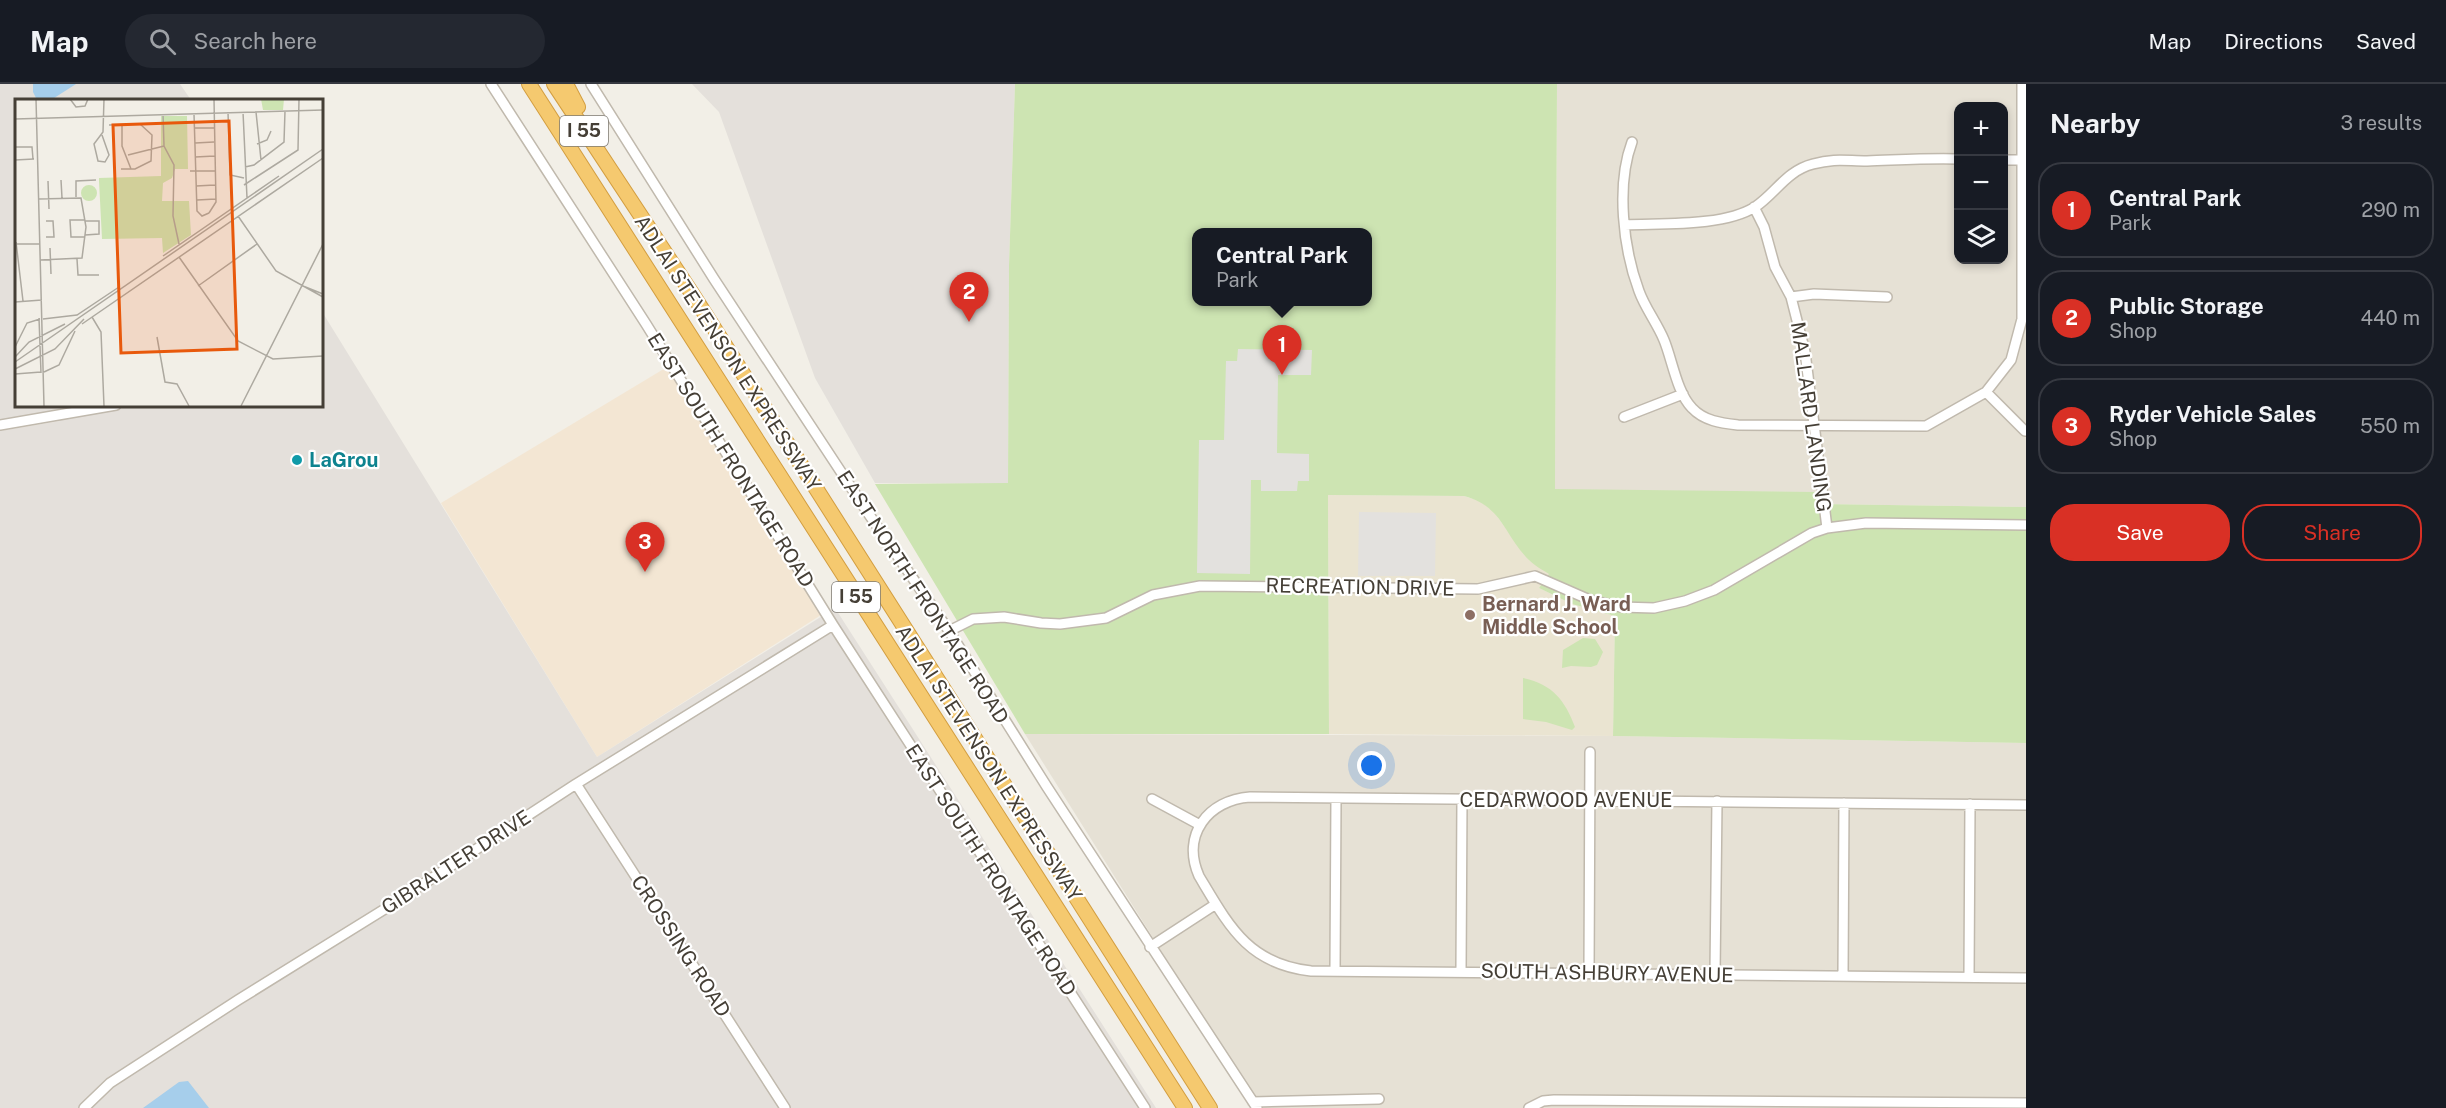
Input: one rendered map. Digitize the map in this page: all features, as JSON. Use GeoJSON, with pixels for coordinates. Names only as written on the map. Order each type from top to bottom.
{"type":"FeatureCollection","features":[{"type":"Feature","properties":{"kind":"highway","name":"ADLAI STEVENSON EXPRESSWAY"},"geometry":{"type":"LineString","coordinates":[[529,84],[1185,1108]]}},
{"type":"Feature","properties":{"kind":"highway","name":"ADLAI STEVENSON EXPRESSWAY"},"geometry":{"type":"LineString","coordinates":[[554,84],[693,295],[1210,1108]]}},
{"type":"Feature","properties":{"kind":"highway"},"geometry":{"type":"LineString","coordinates":[[566,84],[615,178]]}},
{"type":"Feature","properties":{"kind":"street","name":"EAST SOUTH FRONTAGE ROAD"},"geometry":{"type":"LineString","coordinates":[[491,84],[646,324],[833,625],[1144,1108]]}},
{"type":"Feature","properties":{"kind":"street","name":"EAST NORTH FRONTAGE ROAD"},"geometry":{"type":"LineString","coordinates":[[591,84],[726,298],[949,631],[1150,947],[1255,1105]]}},
{"type":"Feature","properties":{"kind":"street"},"geometry":{"type":"LineString","coordinates":[[1632,142],[1625,169],[1625,225],[1629,260],[1640,293],[1664,339],[1683,394],[1692,408],[1713,422],[1738,425],[1926,426],[1986,392],[2011,360],[2022,319],[2022,84]]}},
{"type":"Feature","properties":{"kind":"street"},"geometry":{"type":"LineString","coordinates":[[1625,225],[1675,225],[1727,217],[1754,207],[1785,178],[1810,165],[1836,159],[1865,161],[1954,159]]}},
{"type":"Feature","properties":{"kind":"street"},"geometry":{"type":"LineString","coordinates":[[2008,160],[2023,160]]}},
{"type":"Feature","properties":{"kind":"street","name":"MALLARD LANDING"},"geometry":{"type":"LineString","coordinates":[[1754,207],[1764,226],[1775,267],[1791,297],[1805,352],[1827,528]]}},
{"type":"Feature","properties":{"kind":"street"},"geometry":{"type":"LineString","coordinates":[[1791,297],[1814,294],[1887,297]]}},
{"type":"Feature","properties":{"kind":"street"},"geometry":{"type":"LineString","coordinates":[[1986,392],[2025,431]]}},
{"type":"Feature","properties":{"kind":"street"},"geometry":{"type":"LineString","coordinates":[[1624,417],[1683,394]]}},
{"type":"Feature","properties":{"kind":"street"},"geometry":{"type":"LineString","coordinates":[[0,425],[110,406]]}},
{"type":"Feature","properties":{"kind":"street","name":"RECREATION DRIVE"},"geometry":{"type":"LineString","coordinates":[[949,631],[973,619],[1004,617],[1060,624],[1106,618],[1153,595],[1200,586],[1478,589],[1535,576],[1590,600],[1621,607],[1654,608],[1685,601],[1714,590],[1812,533],[1827,528],[1866,524],[2026,525]]}},
{"type":"Feature","properties":{"kind":"street","name":"GIBRALTER DRIVE"},"geometry":{"type":"LineString","coordinates":[[84,1108],[110,1083],[388,907],[576,784],[833,625]]}},
{"type":"Feature","properties":{"kind":"street"},"geometry":{"type":"LineString","coordinates":[[1589,972],[1590,752]]}},
{"type":"Feature","properties":{"kind":"street","name":"CROSSING ROAD"},"geometry":{"type":"LineString","coordinates":[[576,784],[785,1108]]}},
{"type":"Feature","properties":{"kind":"street","name":"CEDARWOOD AVENUE"},"geometry":{"type":"LineString","coordinates":[[1200,825],[1214,808],[1236,798],[2026,805]]}},
{"type":"Feature","properties":{"kind":"street"},"geometry":{"type":"LineString","coordinates":[[1335,971],[1336,798]]}},
{"type":"Feature","properties":{"kind":"street"},"geometry":{"type":"LineString","coordinates":[[1150,947],[1216,904],[1195,866],[1195,839],[1200,825],[1152,799]]}},
{"type":"Feature","properties":{"kind":"street"},"geometry":{"type":"LineString","coordinates":[[1461,971],[1462,799]]}},
{"type":"Feature","properties":{"kind":"street"},"geometry":{"type":"LineString","coordinates":[[1715,974],[1717,801]]}},
{"type":"Feature","properties":{"kind":"street"},"geometry":{"type":"LineString","coordinates":[[1843,975],[1844,803]]}},
{"type":"Feature","properties":{"kind":"street"},"geometry":{"type":"LineString","coordinates":[[1969,977],[1970,804]]}},
{"type":"Feature","properties":{"kind":"street","name":"SOUTH ASHBURY AVENUE"},"geometry":{"type":"LineString","coordinates":[[1216,904],[1241,940],[1263,958],[1293,969],[2026,978]]}},
{"type":"Feature","properties":{"kind":"street"},"geometry":{"type":"LineString","coordinates":[[1255,1105],[1379,1099]]}},
{"type":"Feature","properties":{"kind":"street"},"geometry":{"type":"LineString","coordinates":[[1529,1108],[1554,1100],[2026,1103]]}},
{"type":"Feature","properties":{"kind":"shaded area"},"geometry":{"type":"Polygon","coordinates":[[[0,84],[180,84],[190,99],[15,99],[15,406],[322,406],[322,312],[597,757],[835,608],[1156,1108],[0,1108],[0,431],[60,421],[57,410],[0,420],[0,84]]]}},
{"type":"Feature","properties":{"kind":"shaded area"},"geometry":{"type":"Polygon","coordinates":[[[692,84],[1015,84],[1009,266],[1008,484],[875,483],[815,378],[719,112],[692,84]]]}},
{"type":"Feature","properties":{"kind":"shaded area"},"geometry":{"type":"Polygon","coordinates":[[[1557,84],[2026,84],[2026,507],[1819,504],[1816,492],[1555,490],[1557,84]]]}},
{"type":"Feature","properties":{"kind":"shaded area"},"geometry":{"type":"Polygon","coordinates":[[[1238,349],[1312,350],[1311,375],[1278,375],[1277,453],[1309,454],[1309,481],[1298,481],[1297,491],[1261,491],[1261,480],[1251,480],[1250,574],[1197,573],[1199,440],[1224,440],[1226,361],[1237,361],[1238,349]]]}},
{"type":"Feature","properties":{"kind":"shaded area"},"geometry":{"type":"Polygon","coordinates":[[[667,367],[821,615],[597,757],[441,503],[667,367]]]}},
{"type":"Feature","properties":{"kind":"shaded area","name":"Bernard J. Ward Middle School"},"geometry":{"type":"Polygon","coordinates":[[[1328,495],[1464,496],[1480,501],[1493,511],[1530,561],[1550,574],[1539,588],[1572,604],[1615,616],[1613,736],[1329,734],[1328,495]]]}},
{"type":"Feature","properties":{"kind":"shaded area"},"geometry":{"type":"Polygon","coordinates":[[[1359,512],[1436,513],[1435,576],[1358,576],[1359,512]]]}},
{"type":"Feature","properties":{"kind":"shaded area"},"geometry":{"type":"Polygon","coordinates":[[[1025,734],[1613,736],[2026,743],[2026,1108],[1260,1108],[1025,734]]]}},
{"type":"Feature","properties":{"kind":"green space"},"geometry":{"type":"Polygon","coordinates":[[[1015,84],[1557,84],[1555,489],[1817,492],[1819,504],[2026,507],[2026,743],[1613,736],[1615,616],[1572,604],[1539,588],[1549,574],[1530,561],[1487,507],[1464,496],[1328,495],[1329,734],[1025,734],[875,484],[1008,483],[1009,266],[1015,84]]]}},
{"type":"Feature","properties":{"kind":"green space"},"geometry":{"type":"Polygon","coordinates":[[[1583,638],[1595,639],[1603,652],[1597,665],[1562,668],[1563,650],[1583,638]]]}},
{"type":"Feature","properties":{"kind":"green space"},"geometry":{"type":"Polygon","coordinates":[[[1523,678],[1542,684],[1562,701],[1575,727],[1572,730],[1546,722],[1523,719],[1523,678]]]}},
{"type":"Feature","properties":{"kind":"water"},"geometry":{"type":"Polygon","coordinates":[[[33,84],[76,84],[53,99],[36,99],[33,92],[33,84]]]}},
{"type":"Feature","properties":{"kind":"water"},"geometry":{"type":"Polygon","coordinates":[[[188,1081],[209,1108],[143,1108],[179,1082],[188,1081]]]}},
{"type":"Feature","properties":{"kind":"place","name":"Public Storage"},"geometry":{"type":"Point","coordinates":[969,322]}},
{"type":"Feature","properties":{"kind":"place","name":"Central Park"},"geometry":{"type":"Point","coordinates":[1282,375]}},
{"type":"Feature","properties":{"kind":"place","name":"LaGrou"},"geometry":{"type":"Point","coordinates":[297,460]}},
{"type":"Feature","properties":{"kind":"place","name":"Ryder Vehicle Sales"},"geometry":{"type":"Point","coordinates":[645,572]}},
{"type":"Feature","properties":{"kind":"place","name":"Bernard J. Ward Middle School"},"geometry":{"type":"Point","coordinates":[1470,615]}}]}
